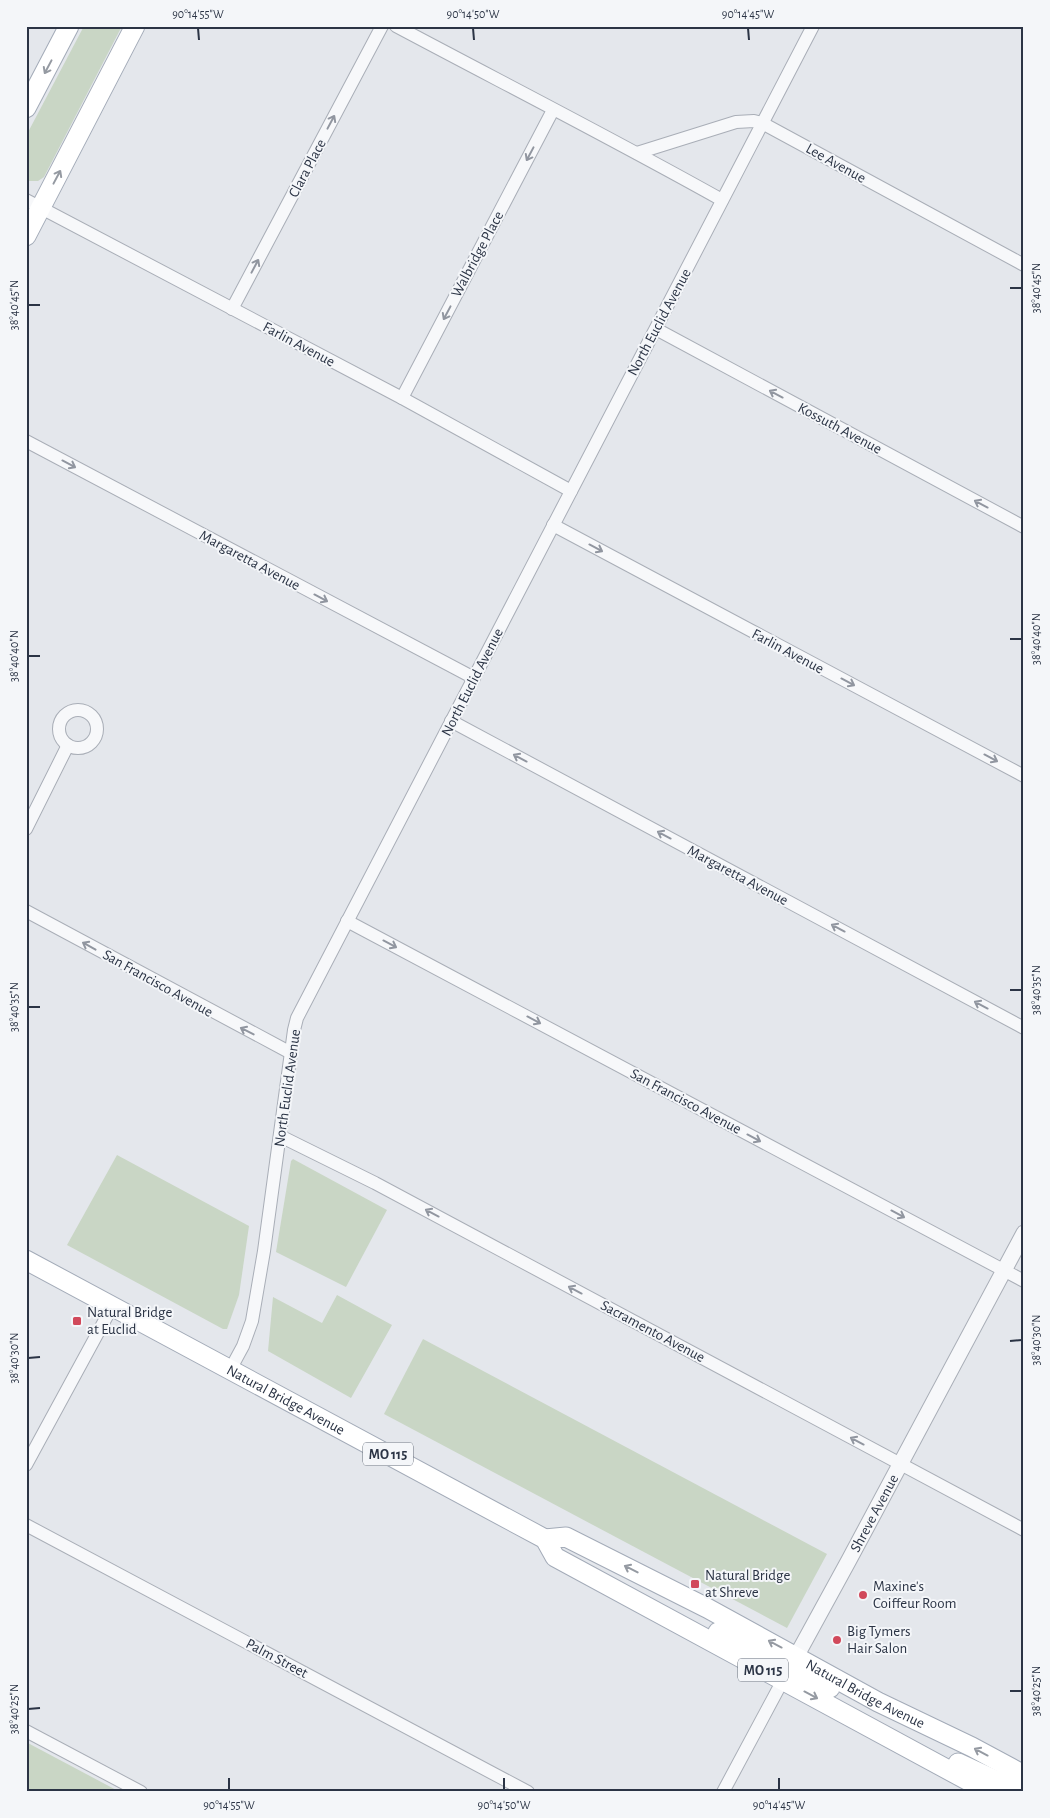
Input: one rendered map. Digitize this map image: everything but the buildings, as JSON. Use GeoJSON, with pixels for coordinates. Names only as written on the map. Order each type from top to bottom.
{"type":"FeatureCollection","features":[{"type":"Feature","properties":{"kind":"main road"},"geometry":{"type":"LineString","coordinates":[[26,108],[69,26]]}},
{"type":"Feature","properties":{"kind":"main road"},"geometry":{"type":"LineString","coordinates":[[26,236],[34,204],[135,26]]}},
{"type":"Feature","properties":{"kind":"main road","name":"Natural Bridge Avenue"},"geometry":{"type":"LineString","coordinates":[[26,1260],[113,1305],[545,1539],[555,1557],[649,1608],[676,1613],[790,1668],[878,1702],[972,1747],[1024,1775]]}},
{"type":"Feature","properties":{"kind":"main road","name":"Natural Bridge Avenue"},"geometry":{"type":"LineString","coordinates":[[545,1539],[566,1537],[707,1608],[790,1668],[916,1752],[989,1792]]}},
{"type":"Feature","properties":{"kind":"main road"},"geometry":{"type":"LineString","coordinates":[[916,1752],[966,1765],[1021,1792]]}},
{"type":"Feature","properties":{"kind":"street","name":"Clara Place"},"geometry":{"type":"LineString","coordinates":[[232,309],[382,26]]}},
{"type":"Feature","properties":{"kind":"street"},"geometry":{"type":"LineString","coordinates":[[396,26],[722,200]]}},
{"type":"Feature","properties":{"kind":"street","name":"North Euclid Avenue"},"geometry":{"type":"LineString","coordinates":[[230,1370],[243,1346],[252,1321],[297,1018],[813,26]]}},
{"type":"Feature","properties":{"kind":"street","name":"Walbridge Place"},"geometry":{"type":"LineString","coordinates":[[402,398],[553,110]]}},
{"type":"Feature","properties":{"kind":"street","name":"Lee Avenue"},"geometry":{"type":"LineString","coordinates":[[637,153],[736,122],[754,121],[762,123],[1024,265]]}},
{"type":"Feature","properties":{"kind":"street","name":"Farlin Avenue"},"geometry":{"type":"LineString","coordinates":[[34,204],[402,398],[571,492]]}},
{"type":"Feature","properties":{"kind":"street","name":"Kossuth Avenue"},"geometry":{"type":"LineString","coordinates":[[656,329],[1024,527]]}},
{"type":"Feature","properties":{"kind":"street","name":"Margaretta Avenue"},"geometry":{"type":"LineString","coordinates":[[26,441],[474,678]]}},
{"type":"Feature","properties":{"kind":"street","name":"Farlin Avenue"},"geometry":{"type":"LineString","coordinates":[[553,525],[1024,776]]}},
{"type":"Feature","properties":{"kind":"street","name":"Margaretta Avenue"},"geometry":{"type":"LineString","coordinates":[[451,721],[1024,1028]]}},
{"type":"Feature","properties":{"kind":"street"},"geometry":{"type":"LineString","coordinates":[[26,829],[68,746]]}},
{"type":"Feature","properties":{"kind":"street","name":"San Francisco Avenue"},"geometry":{"type":"LineString","coordinates":[[26,911],[291,1053]]}},
{"type":"Feature","properties":{"kind":"street","name":"San Francisco Avenue"},"geometry":{"type":"LineString","coordinates":[[347,921],[1024,1281]]}},
{"type":"Feature","properties":{"kind":"street","name":"Sacramento Avenue"},"geometry":{"type":"LineString","coordinates":[[280,1136],[375,1183],[1024,1530]]}},
{"type":"Feature","properties":{"kind":"street","name":"Shreve Avenue"},"geometry":{"type":"LineString","coordinates":[[723,1792],[1024,1234]]}},
{"type":"Feature","properties":{"kind":"street"},"geometry":{"type":"LineString","coordinates":[[26,1466],[113,1305]]}},
{"type":"Feature","properties":{"kind":"street","name":"Palm Street"},"geometry":{"type":"LineString","coordinates":[[26,1525],[528,1792]]}},
{"type":"Feature","properties":{"kind":"street"},"geometry":{"type":"LineString","coordinates":[[26,1731],[140,1792]]}},
{"type":"Feature","properties":{"kind":"green space"},"geometry":{"type":"Polygon","coordinates":[[[84,26],[122,26],[44,177],[38,181],[26,181],[26,136],[84,26]]]}},
{"type":"Feature","properties":{"kind":"green space"},"geometry":{"type":"Polygon","coordinates":[[[117,1155],[249,1226],[239,1295],[227,1329],[223,1329],[67,1245],[117,1155]]]}},
{"type":"Feature","properties":{"kind":"green space"},"geometry":{"type":"Polygon","coordinates":[[[293,1159],[387,1210],[346,1287],[276,1252],[291,1161],[293,1159]]]}},
{"type":"Feature","properties":{"kind":"green space"},"geometry":{"type":"Polygon","coordinates":[[[337,1295],[392,1325],[351,1398],[268,1351],[273,1297],[322,1323],[337,1295]]]}},
{"type":"Feature","properties":{"kind":"green space"},"geometry":{"type":"Polygon","coordinates":[[[423,1339],[827,1554],[787,1628],[384,1414],[423,1339]]]}},
{"type":"Feature","properties":{"kind":"green space"},"geometry":{"type":"Polygon","coordinates":[[[26,1742],[120,1792],[26,1792],[26,1742]]]}},
{"type":"Feature","properties":{"kind":"place","name":"Natural Bridge at Euclid"},"geometry":{"type":"Point","coordinates":[77,1321]}},
{"type":"Feature","properties":{"kind":"place","name":"Natural Bridge at Shreve"},"geometry":{"type":"Point","coordinates":[695,1584]}},
{"type":"Feature","properties":{"kind":"place","name":"Maxine's Coiffeur Room"},"geometry":{"type":"Point","coordinates":[863,1595]}},
{"type":"Feature","properties":{"kind":"place","name":"Big Tymers Hair Salon"},"geometry":{"type":"Point","coordinates":[837,1640]}}]}
